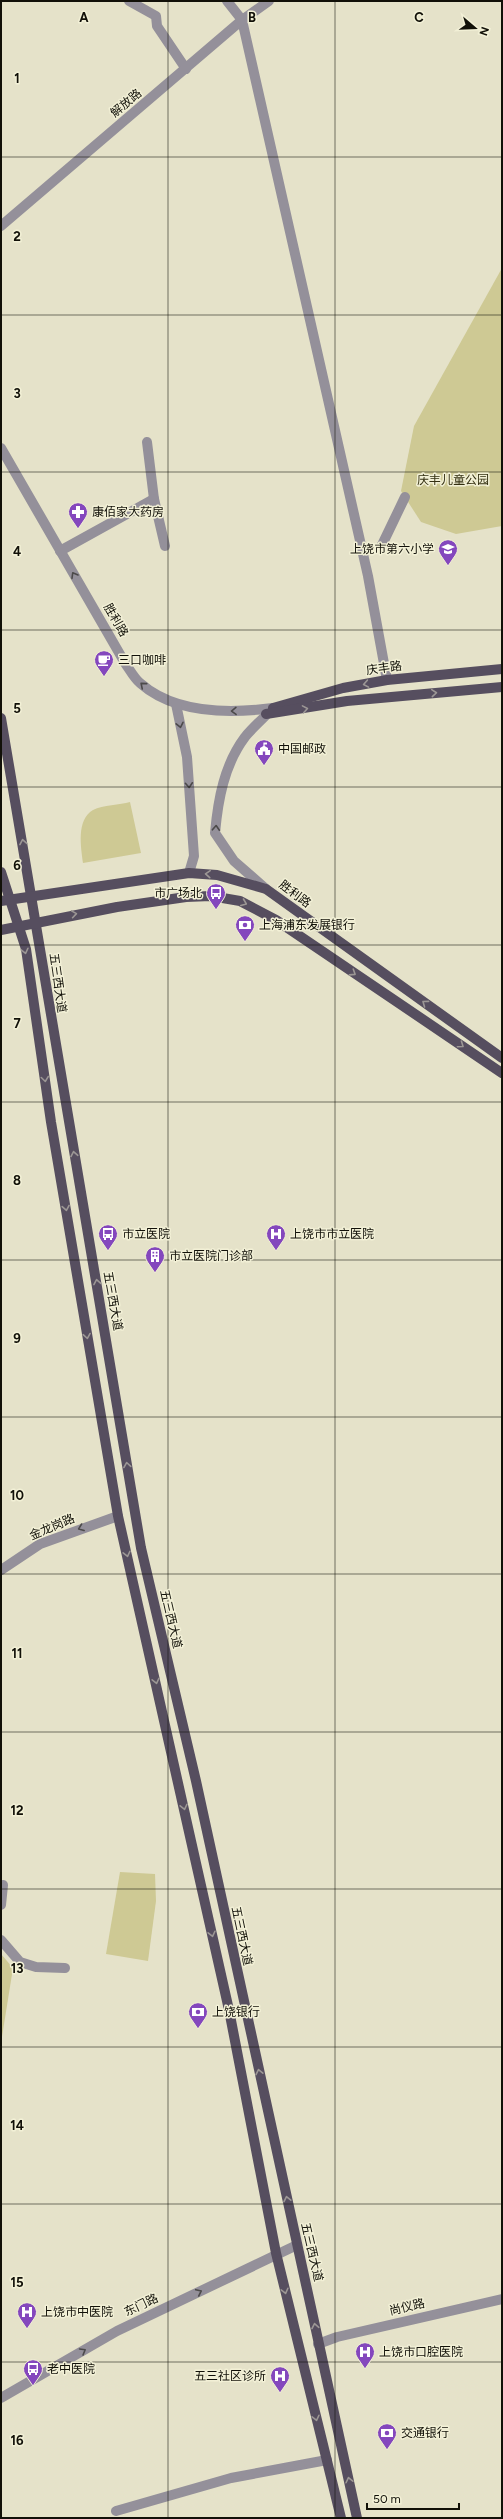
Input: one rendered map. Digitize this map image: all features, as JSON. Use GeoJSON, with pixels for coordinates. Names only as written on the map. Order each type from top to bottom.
{"type":"FeatureCollection","features":[{"type":"Feature","properties":{"kind":"main road","name":"庆丰路"},"geometry":{"type":"LineString","coordinates":[[270,711],[342,688],[387,680],[502,669]]}},
{"type":"Feature","properties":{"kind":"main road"},"geometry":{"type":"LineString","coordinates":[[270,711],[347,701],[502,687]]}},
{"type":"Feature","properties":{"kind":"main road","name":"五三西大道"},"geometry":{"type":"LineString","coordinates":[[1,718],[32,897],[53,1034],[141,1548],[196,1781],[357,2518]]}},
{"type":"Feature","properties":{"kind":"main road"},"geometry":{"type":"LineString","coordinates":[[1,872],[5,901],[26,949],[51,1122],[118,1516],[229,2010],[276,2254],[341,2518]]}},
{"type":"Feature","properties":{"kind":"main road","name":"胜利路"},"geometry":{"type":"LineString","coordinates":[[5,901],[189,873],[217,875],[266,889],[502,1058]]}},
{"type":"Feature","properties":{"kind":"main road"},"geometry":{"type":"LineString","coordinates":[[1,930],[36,922],[186,897],[211,896],[240,901],[276,920],[502,1073]]}},
{"type":"Feature","properties":{"kind":"street"},"geometry":{"type":"LineString","coordinates":[[129,1],[156,16],[157,26],[186,69]]}},
{"type":"Feature","properties":{"kind":"street"},"geometry":{"type":"LineString","coordinates":[[227,1],[242,20],[368,576],[387,680]]}},
{"type":"Feature","properties":{"kind":"street","name":"解放路"},"geometry":{"type":"LineString","coordinates":[[1,226],[242,20],[269,1]]}},
{"type":"Feature","properties":{"kind":"street"},"geometry":{"type":"LineString","coordinates":[[147,442],[154,499],[165,546]]}},
{"type":"Feature","properties":{"kind":"street","name":"胜利路"},"geometry":{"type":"LineString","coordinates":[[1,448],[60,551],[139,682],[156,695],[176,704],[220,711],[270,711]]}},
{"type":"Feature","properties":{"kind":"street"},"geometry":{"type":"LineString","coordinates":[[380,547],[405,497]]}},
{"type":"Feature","properties":{"kind":"street"},"geometry":{"type":"LineString","coordinates":[[60,551],[154,499]]}},
{"type":"Feature","properties":{"kind":"street"},"geometry":{"type":"LineString","coordinates":[[176,704],[187,757],[194,856],[189,873]]}},
{"type":"Feature","properties":{"kind":"street"},"geometry":{"type":"LineString","coordinates":[[266,889],[234,861],[215,833],[218,804],[229,767],[245,738],[270,711]]}},
{"type":"Feature","properties":{"kind":"street","name":"金龙岗路"},"geometry":{"type":"LineString","coordinates":[[1,1570],[40,1544],[118,1516]]}},
{"type":"Feature","properties":{"kind":"street"},"geometry":{"type":"LineString","coordinates":[[1,1906],[3,1885]]}},
{"type":"Feature","properties":{"kind":"street"},"geometry":{"type":"LineString","coordinates":[[1,1940],[20,1962],[36,1967],[65,1968]]}},
{"type":"Feature","properties":{"kind":"street","name":"东门路"},"geometry":{"type":"LineString","coordinates":[[1,2398],[117,2331],[297,2245]]}},
{"type":"Feature","properties":{"kind":"street","name":"尚仪路"},"geometry":{"type":"LineString","coordinates":[[318,2344],[337,2337],[502,2299]]}},
{"type":"Feature","properties":{"kind":"street"},"geometry":{"type":"LineString","coordinates":[[116,2511],[231,2478],[327,2460]]}},
{"type":"Feature","properties":{"kind":"green space","name":"庆丰儿童公园"},"geometry":{"type":"Polygon","coordinates":[[[502,268],[502,526],[456,534],[421,522],[401,491],[414,426],[502,268]]]}},
{"type":"Feature","properties":{"kind":"green space"},"geometry":{"type":"Polygon","coordinates":[[[130,802],[141,853],[83,863],[81,834],[84,820],[88,814],[97,808],[130,802]]]}},
{"type":"Feature","properties":{"kind":"green space"},"geometry":{"type":"Polygon","coordinates":[[[120,1872],[155,1874],[156,1901],[148,1961],[106,1954],[120,1872]]]}},
{"type":"Feature","properties":{"kind":"green space"},"geometry":{"type":"Polygon","coordinates":[[[1,1954],[13,1968],[1,2043],[1,1954]]]}},
{"type":"Feature","properties":{"kind":"place","name":"康佰家大药房"},"geometry":{"type":"Point","coordinates":[78,529]}},
{"type":"Feature","properties":{"kind":"place","name":"上饶市第六小学"},"geometry":{"type":"Point","coordinates":[448,566]}},
{"type":"Feature","properties":{"kind":"place","name":"三口咖啡"},"geometry":{"type":"Point","coordinates":[104,677]}},
{"type":"Feature","properties":{"kind":"place","name":"中国邮政"},"geometry":{"type":"Point","coordinates":[264,766]}},
{"type":"Feature","properties":{"kind":"place","name":"市广场北"},"geometry":{"type":"Point","coordinates":[216,910]}},
{"type":"Feature","properties":{"kind":"place","name":"上海浦东发展银行"},"geometry":{"type":"Point","coordinates":[245,942]}},
{"type":"Feature","properties":{"kind":"place","name":"市立医院"},"geometry":{"type":"Point","coordinates":[108,1251]}},
{"type":"Feature","properties":{"kind":"place","name":"上饶市市立医院"},"geometry":{"type":"Point","coordinates":[276,1251]}},
{"type":"Feature","properties":{"kind":"place","name":"市立医院门诊部"},"geometry":{"type":"Point","coordinates":[155,1273]}},
{"type":"Feature","properties":{"kind":"place","name":"上饶银行"},"geometry":{"type":"Point","coordinates":[198,2029]}},
{"type":"Feature","properties":{"kind":"place","name":"上饶市中医院"},"geometry":{"type":"Point","coordinates":[27,2329]}},
{"type":"Feature","properties":{"kind":"place","name":"上饶市口腔医院"},"geometry":{"type":"Point","coordinates":[365,2369]}},
{"type":"Feature","properties":{"kind":"place","name":"老中医院"},"geometry":{"type":"Point","coordinates":[33,2386]}},
{"type":"Feature","properties":{"kind":"place","name":"五三社区诊所"},"geometry":{"type":"Point","coordinates":[280,2393]}},
{"type":"Feature","properties":{"kind":"place","name":"交通银行"},"geometry":{"type":"Point","coordinates":[387,2450]}}]}
